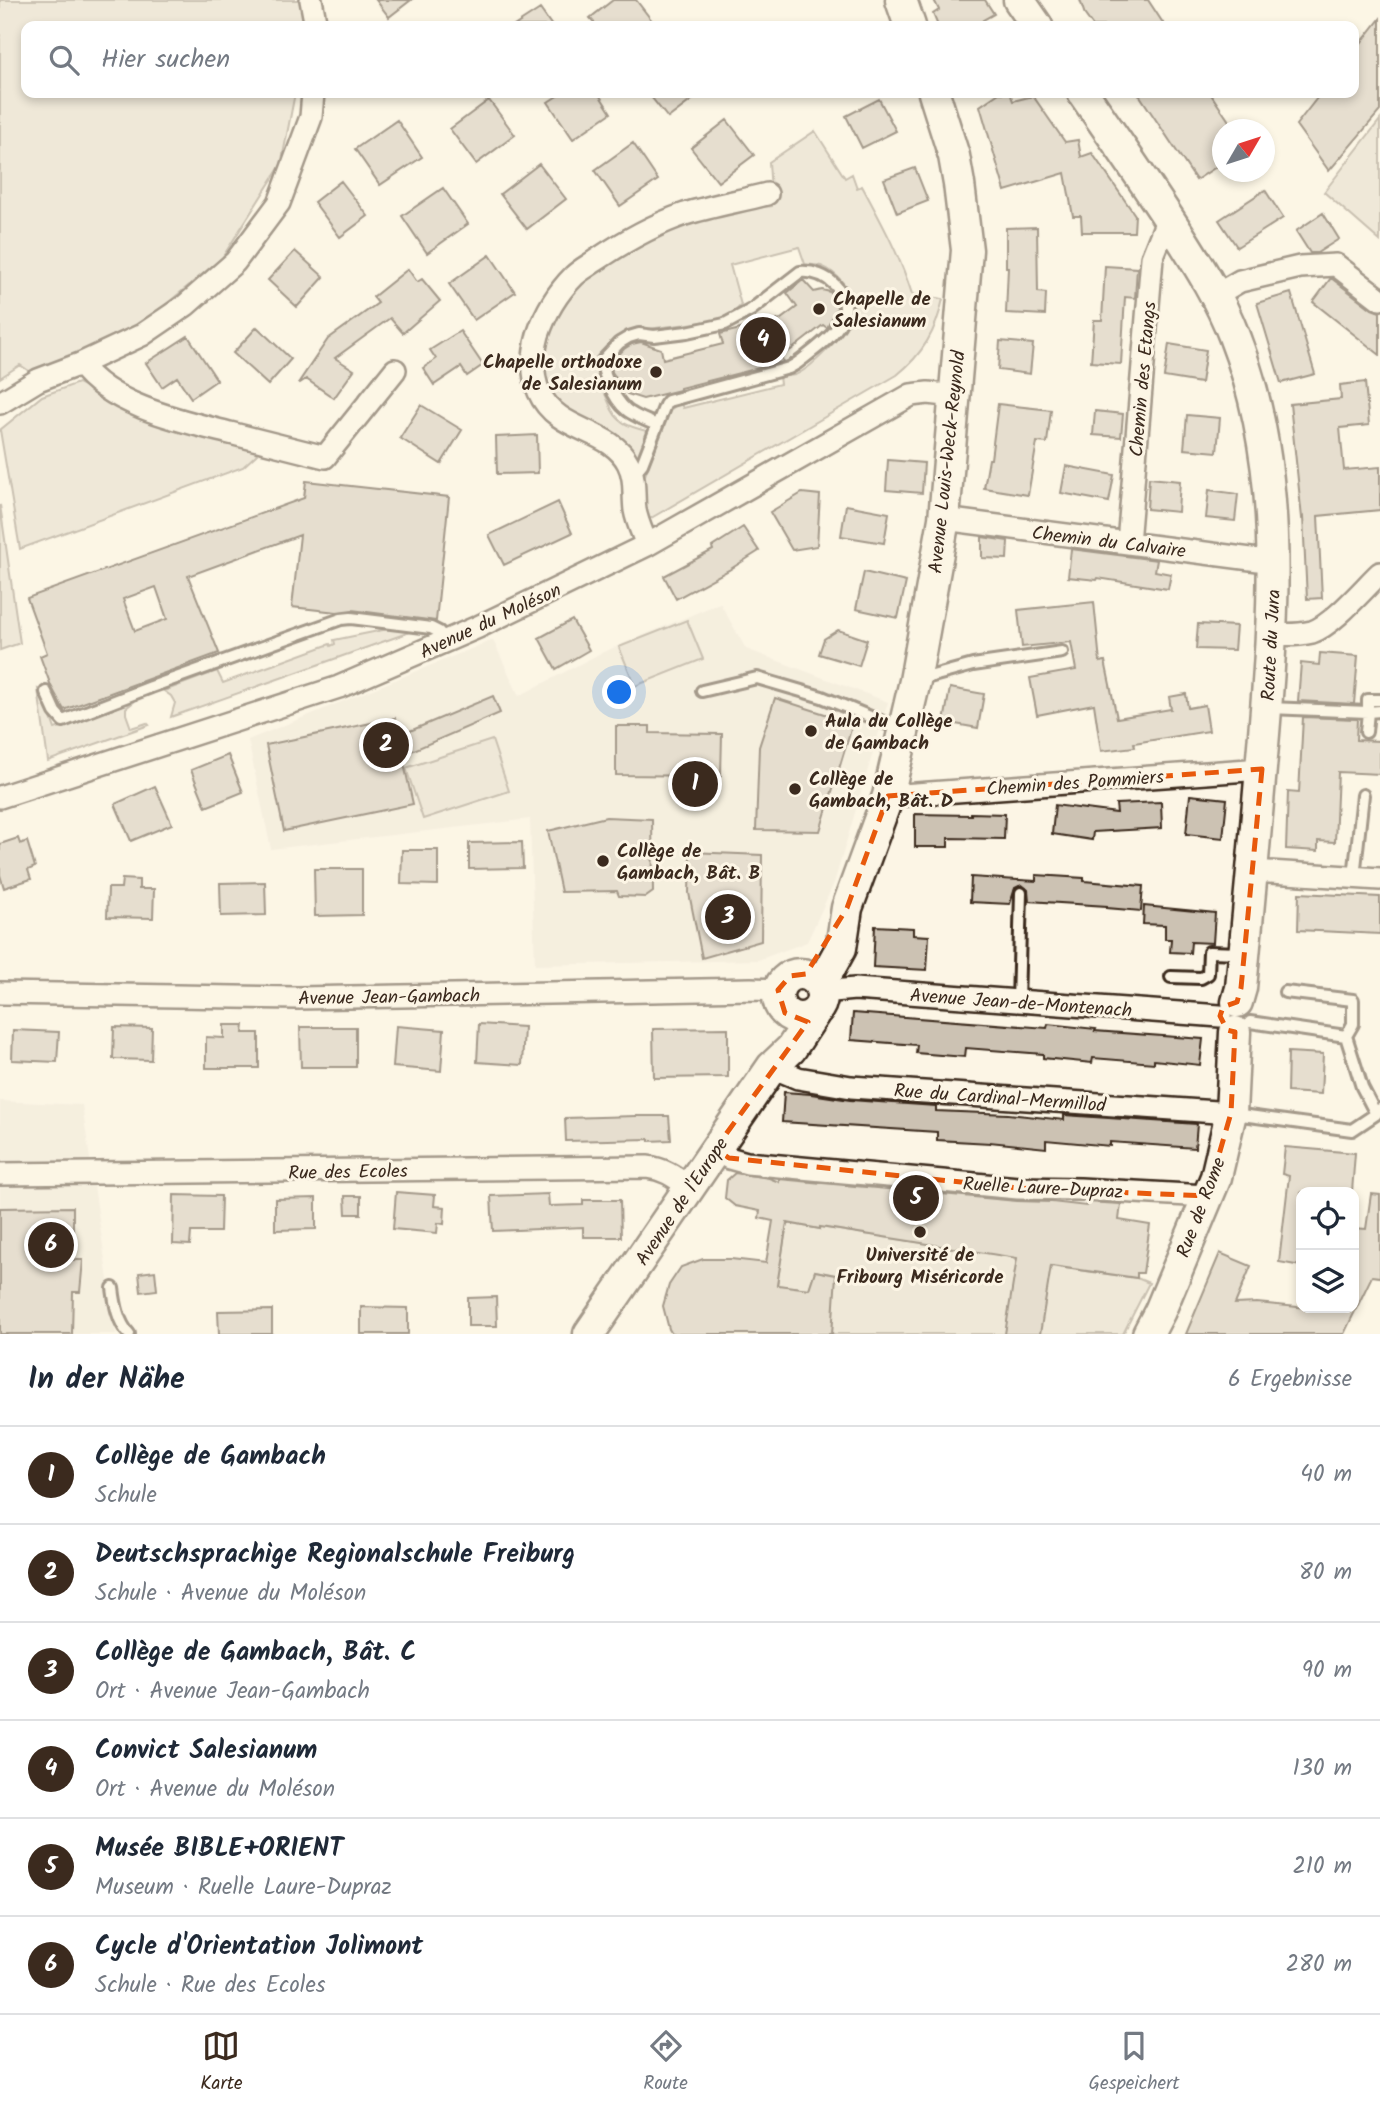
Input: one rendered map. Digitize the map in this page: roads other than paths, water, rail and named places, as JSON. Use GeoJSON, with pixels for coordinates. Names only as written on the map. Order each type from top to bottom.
{"type":"FeatureCollection","features":[{"type":"Feature","properties":{"kind":"main road"},"geometry":{"type":"LineString","coordinates":[[901,0],[908,21]]}},
{"type":"Feature","properties":{"kind":"main road"},"geometry":{"type":"LineString","coordinates":[[1019,0],[1034,21]]}},
{"type":"Feature","properties":{"kind":"main road","name":"Avenue Louis-Weck-Reynold"},"geometry":{"type":"LineString","coordinates":[[804,995],[841,948],[847,908],[888,796],[905,731],[944,519],[967,250],[957,175],[936,98]]}},
{"type":"Feature","properties":{"kind":"main road","name":"Route du Jura"},"geometry":{"type":"LineString","coordinates":[[1086,98],[1168,218],[1216,295],[1234,336],[1252,389],[1266,460],[1274,562],[1272,634],[1253,871],[1241,988],[1235,1018]]}},
{"type":"Feature","properties":{"kind":"main road","name":"Avenue de l'Europe"},"geometry":{"type":"LineString","coordinates":[[589,1334],[772,1067],[804,995]]}},
{"type":"Feature","properties":{"kind":"main road","name":"Rue de Rome"},"geometry":{"type":"LineString","coordinates":[[1148,1334],[1216,1177],[1231,1114],[1235,1018]]}},
{"type":"Feature","properties":{"kind":"street"},"geometry":{"type":"LineString","coordinates":[[311,0],[315,21]]}},
{"type":"Feature","properties":{"kind":"street"},"geometry":{"type":"LineString","coordinates":[[0,403],[38,380],[142,335],[186,304],[235,262],[279,203],[310,117],[312,98]]}},
{"type":"Feature","properties":{"kind":"street"},"geometry":{"type":"LineString","coordinates":[[647,545],[635,510],[634,483],[628,463],[617,449],[564,421],[548,408],[539,392],[534,376],[533,354],[541,327],[553,302],[574,276],[646,230],[684,215],[767,194]]}},
{"type":"Feature","properties":{"kind":"street","name":"Chemin des Etangs"},"geometry":{"type":"LineString","coordinates":[[1128,543],[1152,258],[1168,218]]}},
{"type":"Feature","properties":{"kind":"street"},"geometry":{"type":"LineString","coordinates":[[1216,295],[1240,281],[1300,267],[1336,265],[1380,299]]}},
{"type":"Feature","properties":{"kind":"street"},"geometry":{"type":"LineString","coordinates":[[80,364],[88,376],[115,393],[161,415],[325,457],[395,370]]}},
{"type":"Feature","properties":{"kind":"street","name":"Avenue du Moléson"},"geometry":{"type":"LineString","coordinates":[[0,797],[339,687],[494,620],[647,545],[911,395],[928,393],[955,396]]}},
{"type":"Feature","properties":{"kind":"street","name":"Chemin du Calvaire"},"geometry":{"type":"LineString","coordinates":[[944,519],[1274,562]]}},
{"type":"Feature","properties":{"kind":"street"},"geometry":{"type":"LineString","coordinates":[[1272,634],[1312,632],[1326,625],[1380,573]]}},
{"type":"Feature","properties":{"kind":"street","name":"Chemin des Pommiers"},"geometry":{"type":"LineString","coordinates":[[888,796],[1262,769]]}},
{"type":"Feature","properties":{"kind":"street"},"geometry":{"type":"LineString","coordinates":[[1253,871],[1380,879]]}},
{"type":"Feature","properties":{"kind":"street","name":"Avenue Jean-Gambach"},"geometry":{"type":"LineString","coordinates":[[0,993],[298,998],[751,989],[804,995]]}},
{"type":"Feature","properties":{"kind":"street","name":"Avenue Jean-de-Montenach"},"geometry":{"type":"LineString","coordinates":[[804,995],[855,989],[1235,1018]]}},
{"type":"Feature","properties":{"kind":"street","name":"Rue du Cardinal-Mermillod"},"geometry":{"type":"LineString","coordinates":[[772,1067],[798,1078],[851,1087],[1231,1114]]}},
{"type":"Feature","properties":{"kind":"street","name":"Ruelle Laure-Dupraz"},"geometry":{"type":"LineString","coordinates":[[715,1149],[729,1158],[747,1163],[1018,1188],[1207,1196]]}},
{"type":"Feature","properties":{"kind":"street","name":"Rue des Ecoles"},"geometry":{"type":"LineString","coordinates":[[0,1174],[647,1167],[669,1172],[689,1187]]}},
{"type":"Feature","properties":{"kind":"lane"},"geometry":{"type":"LineString","coordinates":[[631,472],[642,464],[665,405],[672,398],[796,365],[839,326],[846,310],[843,294],[821,276],[800,272],[751,310],[725,324],[654,336],[639,334],[619,343],[603,360],[604,373],[614,396],[628,413],[657,425]]}},
{"type":"Feature","properties":{"kind":"lane"},"geometry":{"type":"LineString","coordinates":[[46,692],[55,712],[63,721],[341,619],[431,628],[446,640]]}},
{"type":"Feature","properties":{"kind":"lane"},"geometry":{"type":"LineString","coordinates":[[915,681],[973,665],[1062,652]]}},
{"type":"Feature","properties":{"kind":"lane"},"geometry":{"type":"LineString","coordinates":[[702,691],[757,678],[822,697],[905,731]]}},
{"type":"Feature","properties":{"kind":"lane"},"geometry":{"type":"LineString","coordinates":[[1366,732],[1368,700],[1380,700]]}},
{"type":"Feature","properties":{"kind":"lane"},"geometry":{"type":"LineString","coordinates":[[1266,708],[1380,711]]}},
{"type":"Feature","properties":{"kind":"lane"},"geometry":{"type":"LineString","coordinates":[[1354,877],[1363,795]]}},
{"type":"Feature","properties":{"kind":"lane"},"geometry":{"type":"LineString","coordinates":[[1018,1002],[1021,892]]}},
{"type":"Feature","properties":{"kind":"lane"},"geometry":{"type":"LineString","coordinates":[[1171,978],[1201,978],[1208,974],[1209,952],[1244,953]]}},
{"type":"Feature","properties":{"kind":"lane"},"geometry":{"type":"LineString","coordinates":[[1231,1114],[1352,1130],[1378,1112],[1362,1087],[1346,1036],[1353,1024],[1353,1000],[1285,992]]}},
{"type":"Feature","properties":{"kind":"lane"},"geometry":{"type":"LineString","coordinates":[[1235,1018],[1346,1036]]}},
{"type":"Feature","properties":{"kind":"lane"},"geometry":{"type":"LineString","coordinates":[[113,1288],[116,1308],[129,1334]]}},
{"type":"Feature","properties":{"kind":"place","name":"Chapelle de Salesianum"},"geometry":{"type":"Point","coordinates":[819,309]}},
{"type":"Feature","properties":{"kind":"place","name":"Convict Salesianum"},"geometry":{"type":"Point","coordinates":[763,340]}},
{"type":"Feature","properties":{"kind":"place","name":"Chapelle orthodoxe de Salesianum"},"geometry":{"type":"Point","coordinates":[656,372]}},
{"type":"Feature","properties":{"kind":"place","name":"Aula du Collège de Gambach"},"geometry":{"type":"Point","coordinates":[811,731]}},
{"type":"Feature","properties":{"kind":"place","name":"Deutschsprachige Regionalschule Freiburg"},"geometry":{"type":"Point","coordinates":[386,745]}},
{"type":"Feature","properties":{"kind":"place","name":"Collège de Gambach"},"geometry":{"type":"Point","coordinates":[695,784]}},
{"type":"Feature","properties":{"kind":"place","name":"Collège de Gambach, Bât. D"},"geometry":{"type":"Point","coordinates":[795,789]}},
{"type":"Feature","properties":{"kind":"place","name":"Collège de Gambach, Bât. B"},"geometry":{"type":"Point","coordinates":[603,861]}},
{"type":"Feature","properties":{"kind":"place","name":"Collège de Gambach, Bât. C"},"geometry":{"type":"Point","coordinates":[728,917]}},
{"type":"Feature","properties":{"kind":"place","name":"Musée BIBLE+ORIENT"},"geometry":{"type":"Point","coordinates":[916,1198]}},
{"type":"Feature","properties":{"kind":"place","name":"Université de Fribourg Miséricorde"},"geometry":{"type":"Point","coordinates":[920,1232]}},
{"type":"Feature","properties":{"kind":"place","name":"Cycle d'Orientation Jolimont"},"geometry":{"type":"Point","coordinates":[51,1245]}}]}
